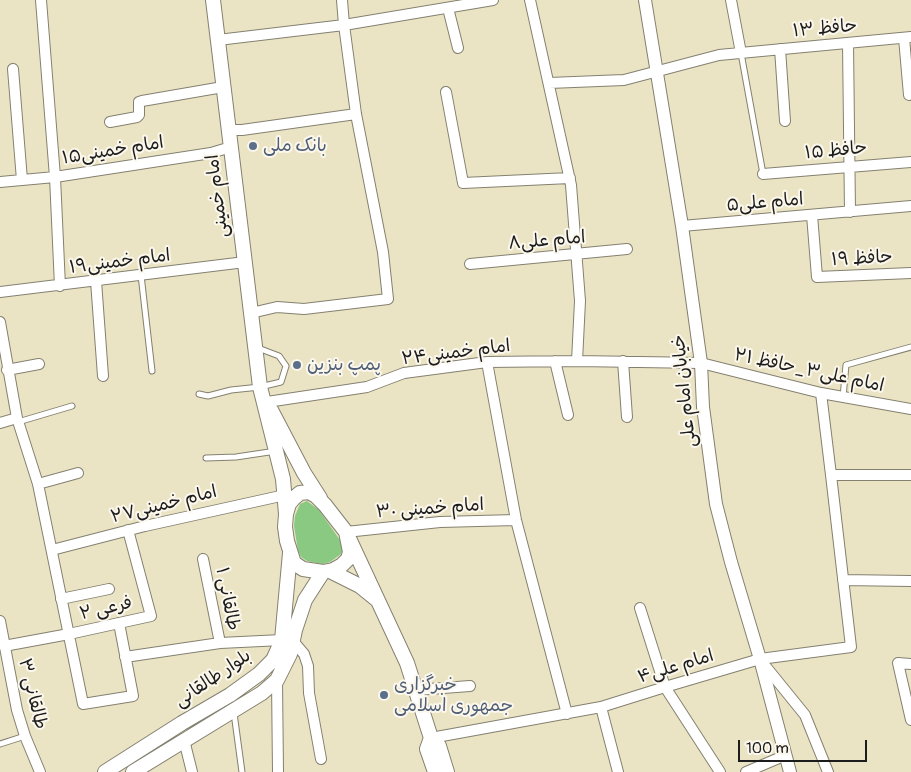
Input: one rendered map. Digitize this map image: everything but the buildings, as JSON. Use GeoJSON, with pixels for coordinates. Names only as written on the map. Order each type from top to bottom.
{"type":"FeatureCollection","features":[{"type":"Feature","properties":{"kind":"main road","name":"امام خمینی"},"geometry":{"type":"LineString","coordinates":[[213,0],[260,388],[283,479],[286,514]]}},
{"type":"Feature","properties":{"kind":"main road","name":"امام خمینی"},"geometry":{"type":"LineString","coordinates":[[260,388],[274,401],[304,473],[325,505]]}},
{"type":"Feature","properties":{"kind":"main road"},"geometry":{"type":"LineString","coordinates":[[283,479],[290,486],[298,485],[304,478],[304,473]]}},
{"type":"Feature","properties":{"kind":"main road"},"geometry":{"type":"LineString","coordinates":[[380,603],[360,586],[326,572],[303,569],[294,562],[287,541],[286,514],[294,498],[309,492],[316,496],[346,532],[380,603],[407,663],[431,738],[439,746],[447,772]]}},
{"type":"Feature","properties":{"kind":"main road"},"geometry":{"type":"LineString","coordinates":[[326,572],[342,565],[348,559],[350,552],[346,532]]}},
{"type":"Feature","properties":{"kind":"main road","name":"بلوار طالقانی"},"geometry":{"type":"LineString","coordinates":[[133,772],[146,768],[184,740],[262,693],[277,680],[290,654],[287,641],[290,552]]}},
{"type":"Feature","properties":{"kind":"main road","name":"بلوار طالقانی"},"geometry":{"type":"LineString","coordinates":[[105,772],[182,722],[230,695],[259,674],[273,660],[287,641],[306,600],[326,572]]}},
{"type":"Feature","properties":{"kind":"main road"},"geometry":{"type":"LineString","coordinates":[[431,738],[428,749],[435,772]]}},
{"type":"Feature","properties":{"kind":"street"},"geometry":{"type":"LineString","coordinates":[[41,0],[55,177],[60,286]]}},
{"type":"Feature","properties":{"kind":"street"},"geometry":{"type":"LineString","coordinates":[[251,313],[277,307],[329,308],[388,299],[383,252],[356,114],[342,0]]}},
{"type":"Feature","properties":{"kind":"street"},"geometry":{"type":"LineString","coordinates":[[218,40],[344,25],[494,0]]}},
{"type":"Feature","properties":{"kind":"street"},"geometry":{"type":"LineString","coordinates":[[530,0],[570,178],[580,301],[576,360]]}},
{"type":"Feature","properties":{"kind":"street","name":"خیابان امام علی"},"geometry":{"type":"LineString","coordinates":[[644,0],[682,226],[701,363],[703,407],[716,504],[790,772]]}},
{"type":"Feature","properties":{"kind":"street"},"geometry":{"type":"LineString","coordinates":[[731,0],[741,53]]}},
{"type":"Feature","properties":{"kind":"street"},"geometry":{"type":"LineString","coordinates":[[448,8],[458,48]]}},
{"type":"Feature","properties":{"kind":"street"},"geometry":{"type":"LineString","coordinates":[[908,37],[909,95]]}},
{"type":"Feature","properties":{"kind":"street","name":"حافظ ۱۳"},"geometry":{"type":"LineString","coordinates":[[549,83],[624,80],[719,56],[908,37]]}},
{"type":"Feature","properties":{"kind":"street"},"geometry":{"type":"LineString","coordinates":[[848,43],[850,212]]}},
{"type":"Feature","properties":{"kind":"street"},"geometry":{"type":"LineString","coordinates":[[780,49],[785,121]]}},
{"type":"Feature","properties":{"kind":"street"},"geometry":{"type":"LineString","coordinates":[[13,69],[22,180]]}},
{"type":"Feature","properties":{"kind":"street"},"geometry":{"type":"LineString","coordinates":[[110,122],[138,118],[140,115],[139,102],[142,101],[223,87]]}},
{"type":"Feature","properties":{"kind":"street"},"geometry":{"type":"LineString","coordinates":[[446,92],[464,183],[570,178]]}},
{"type":"Feature","properties":{"kind":"street"},"geometry":{"type":"LineString","coordinates":[[229,130],[242,130],[356,114]]}},
{"type":"Feature","properties":{"kind":"street","name":"امام خمینی۱۵"},"geometry":{"type":"LineString","coordinates":[[0,182],[55,177],[210,153],[231,147]]}},
{"type":"Feature","properties":{"kind":"street","name":"حافظ ۱۵"},"geometry":{"type":"LineString","coordinates":[[763,174],[911,162]]}},
{"type":"Feature","properties":{"kind":"street","name":"امام علی۵"},"geometry":{"type":"LineString","coordinates":[[682,226],[911,206]]}},
{"type":"Feature","properties":{"kind":"street","name":"حافظ ۱۹"},"geometry":{"type":"LineString","coordinates":[[812,216],[817,277],[911,273]]}},
{"type":"Feature","properties":{"kind":"street","name":"امام علی۸"},"geometry":{"type":"LineString","coordinates":[[470,264],[627,249]]}},
{"type":"Feature","properties":{"kind":"street","name":"امام خمینی۱۹"},"geometry":{"type":"LineString","coordinates":[[0,292],[245,262]]}},
{"type":"Feature","properties":{"kind":"street"},"geometry":{"type":"LineString","coordinates":[[96,281],[103,376]]}},
{"type":"Feature","properties":{"kind":"street"},"geometry":{"type":"LineString","coordinates":[[0,322],[17,420],[38,484],[83,704],[133,696],[119,623]]}},
{"type":"Feature","properties":{"kind":"street","name":"امام خمینی۲۴"},"geometry":{"type":"LineString","coordinates":[[274,401],[367,387],[404,373],[487,362],[576,360],[623,362]]}},
{"type":"Feature","properties":{"kind":"street"},"geometry":{"type":"LineString","coordinates":[[555,361],[568,415]]}},
{"type":"Feature","properties":{"kind":"street"},"geometry":{"type":"LineString","coordinates":[[487,362],[516,520],[568,714]]}},
{"type":"Feature","properties":{"kind":"street"},"geometry":{"type":"LineString","coordinates":[[623,362],[627,417]]}},
{"type":"Feature","properties":{"kind":"street","name":"امام علی۳_حافظ ۲۱"},"geometry":{"type":"LineString","coordinates":[[623,362],[701,363],[821,393],[911,409]]}},
{"type":"Feature","properties":{"kind":"street"},"geometry":{"type":"LineString","coordinates":[[7,370],[40,364]]}},
{"type":"Feature","properties":{"kind":"street"},"geometry":{"type":"LineString","coordinates":[[821,393],[843,580],[911,581]]}},
{"type":"Feature","properties":{"kind":"street"},"geometry":{"type":"LineString","coordinates":[[0,423],[17,420]]}},
{"type":"Feature","properties":{"kind":"street"},"geometry":{"type":"LineString","coordinates":[[38,484],[78,473]]}},
{"type":"Feature","properties":{"kind":"street"},"geometry":{"type":"LineString","coordinates":[[831,475],[911,475]]}},
{"type":"Feature","properties":{"kind":"street","name":"امام خمینی۲۷"},"geometry":{"type":"LineString","coordinates":[[52,550],[221,508],[285,495]]}},
{"type":"Feature","properties":{"kind":"street","name":"امام خمینی ۳۰"},"geometry":{"type":"LineString","coordinates":[[346,532],[440,522],[516,520]]}},
{"type":"Feature","properties":{"kind":"street","name":"فرعی ۲"},"geometry":{"type":"LineString","coordinates":[[4,646],[151,616],[128,530]]}},
{"type":"Feature","properties":{"kind":"street","name":"طالقانی ۱"},"geometry":{"type":"LineString","coordinates":[[203,559],[220,644],[287,641]]}},
{"type":"Feature","properties":{"kind":"street","name":"امام علی۴"},"geometry":{"type":"LineString","coordinates":[[431,738],[601,708],[665,687],[760,660],[851,647],[843,580]]}},
{"type":"Feature","properties":{"kind":"street"},"geometry":{"type":"LineString","coordinates":[[61,599],[109,589]]}},
{"type":"Feature","properties":{"kind":"street"},"geometry":{"type":"LineString","coordinates":[[640,608],[665,687],[720,772]]}},
{"type":"Feature","properties":{"kind":"street","name":"طالقانی ۳"},"geometry":{"type":"LineString","coordinates":[[0,621],[24,736],[40,772]]}},
{"type":"Feature","properties":{"kind":"street"},"geometry":{"type":"LineString","coordinates":[[287,641],[304,654],[308,666],[309,693],[321,759]]}},
{"type":"Feature","properties":{"kind":"street"},"geometry":{"type":"LineString","coordinates":[[124,657],[220,644]]}},
{"type":"Feature","properties":{"kind":"street"},"geometry":{"type":"LineString","coordinates":[[760,660],[804,715],[827,770]]}},
{"type":"Feature","properties":{"kind":"street"},"geometry":{"type":"LineString","coordinates":[[911,664],[898,663],[911,720]]}},
{"type":"Feature","properties":{"kind":"street"},"geometry":{"type":"LineString","coordinates":[[277,680],[278,772]]}},
{"type":"Feature","properties":{"kind":"street"},"geometry":{"type":"LineString","coordinates":[[416,690],[470,686]]}},
{"type":"Feature","properties":{"kind":"street"},"geometry":{"type":"LineString","coordinates":[[601,708],[618,772]]}},
{"type":"Feature","properties":{"kind":"street"},"geometry":{"type":"LineString","coordinates":[[184,740],[192,772]]}},
{"type":"Feature","properties":{"kind":"street"},"geometry":{"type":"LineString","coordinates":[[746,772],[786,755]]}},
{"type":"Feature","properties":{"kind":"lane"},"geometry":{"type":"LineString","coordinates":[[741,53],[763,174]]}},
{"type":"Feature","properties":{"kind":"lane"},"geometry":{"type":"LineString","coordinates":[[141,275],[152,371]]}},
{"type":"Feature","properties":{"kind":"lane"},"geometry":{"type":"LineString","coordinates":[[199,394],[208,396],[231,390],[260,388],[281,382],[286,366],[279,356],[255,347]]}},
{"type":"Feature","properties":{"kind":"lane"},"geometry":{"type":"LineString","coordinates":[[843,397],[846,365],[911,347]]}},
{"type":"Feature","properties":{"kind":"lane"},"geometry":{"type":"LineString","coordinates":[[17,420],[72,406]]}},
{"type":"Feature","properties":{"kind":"lane"},"geometry":{"type":"LineString","coordinates":[[206,458],[236,457],[276,451]]}},
{"type":"Feature","properties":{"kind":"lane"},"geometry":{"type":"LineString","coordinates":[[233,710],[242,772]]}},
{"type":"Feature","properties":{"kind":"lane"},"geometry":{"type":"LineString","coordinates":[[0,744],[24,736]]}},
{"type":"Feature","properties":{"kind":"green space"},"geometry":{"type":"Polygon","coordinates":[[[307,501],[319,510],[342,543],[343,549],[341,554],[330,562],[322,564],[307,561],[301,557],[298,550],[294,526],[295,516],[300,504],[307,501]]]}},
{"type":"Feature","properties":{"kind":"place","name":"بانک ملی"},"geometry":{"type":"Point","coordinates":[253,146]}},
{"type":"Feature","properties":{"kind":"place","name":"پمپ بنزین"},"geometry":{"type":"Point","coordinates":[297,365]}},
{"type":"Feature","properties":{"kind":"place","name":"خبرگزاری جمهوری اسلامی"},"geometry":{"type":"Point","coordinates":[384,695]}}]}
